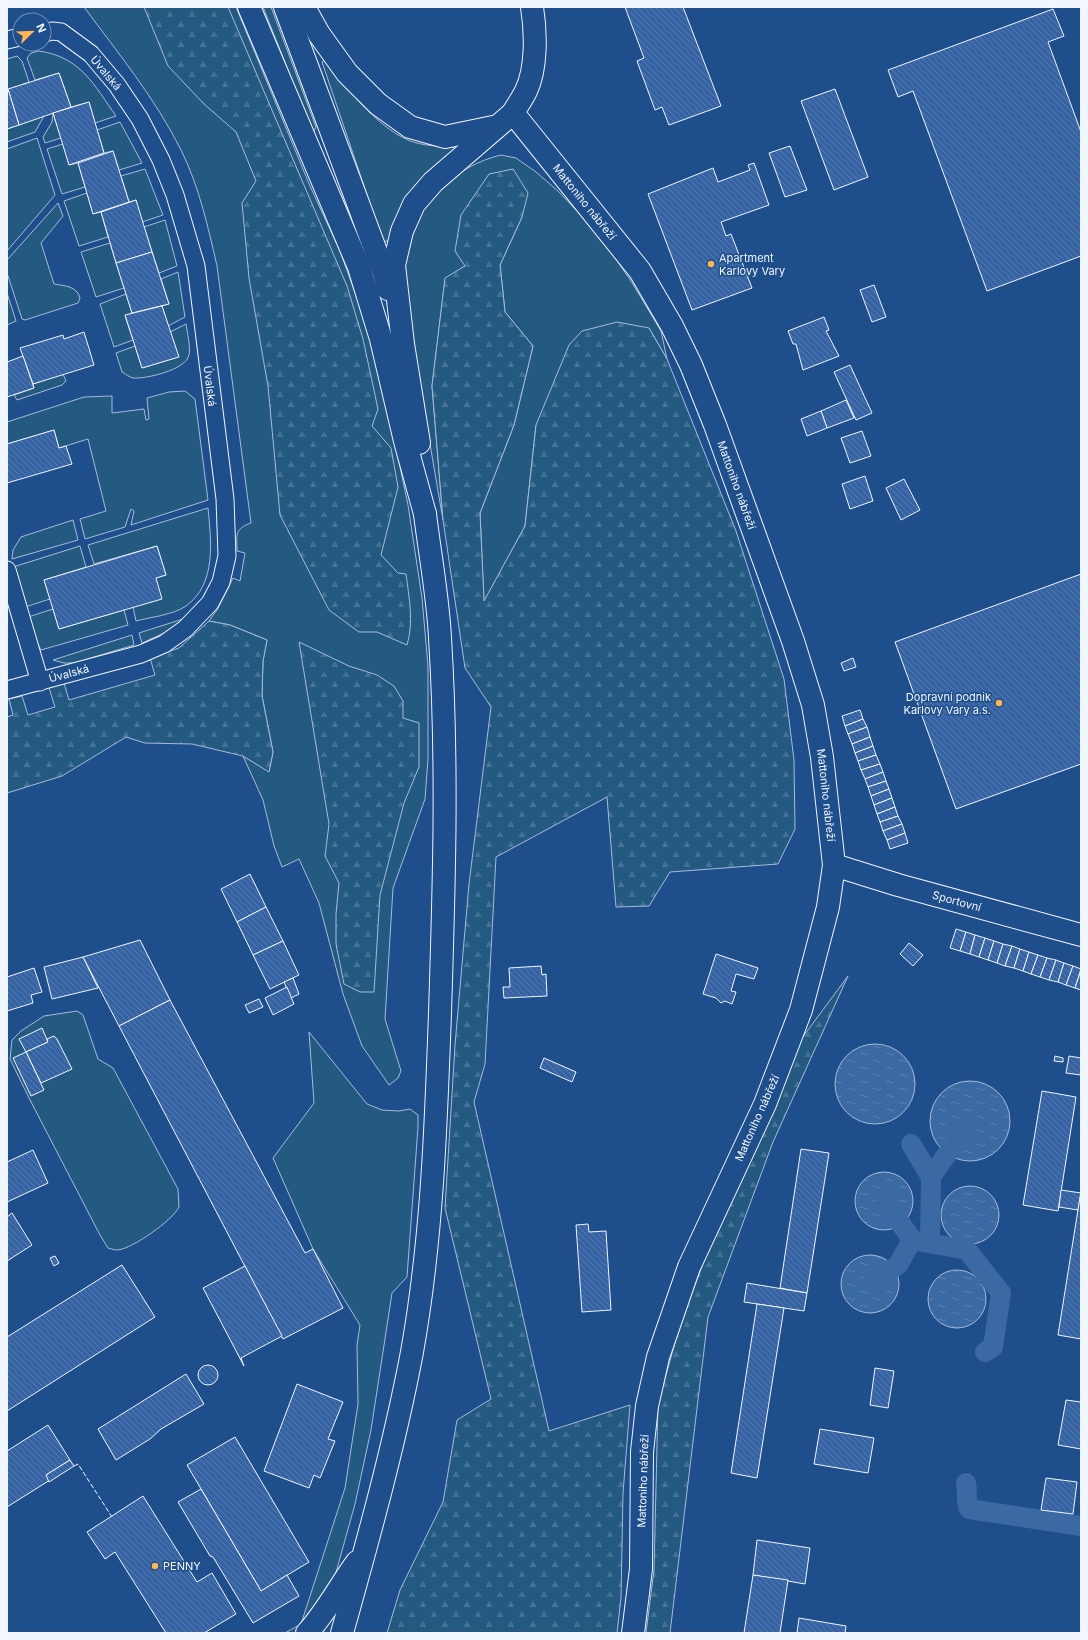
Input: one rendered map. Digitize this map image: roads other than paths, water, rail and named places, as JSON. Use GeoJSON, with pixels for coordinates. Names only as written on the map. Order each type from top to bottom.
{"type":"FeatureCollection","features":[{"type":"Feature","properties":{"kind":"main road"},"geometry":{"type":"LineString","coordinates":[[249,7],[359,267],[381,339],[405,441],[425,514]]}},
{"type":"Feature","properties":{"kind":"main road"},"geometry":{"type":"LineString","coordinates":[[285,7],[384,273],[403,344]]}},
{"type":"Feature","properties":{"kind":"main road"},"geometry":{"type":"LineString","coordinates":[[304,7],[319,34],[348,73],[378,104],[410,127],[445,137],[504,119]]}},
{"type":"Feature","properties":{"kind":"main road"},"geometry":{"type":"LineString","coordinates":[[342,1633],[392,1452],[412,1350],[423,1270],[434,1161],[442,957],[446,766],[440,635],[425,514],[418,438],[403,344],[394,266],[402,231],[414,204],[433,182],[504,119],[526,90],[534,59],[534,22],[532,7]]}},
{"type":"Feature","properties":{"kind":"main road","name":"Mattoniho nábřeží"},"geometry":{"type":"LineString","coordinates":[[504,119],[640,271],[672,326],[691,365],[731,469],[793,641],[812,705],[822,757],[834,865],[828,908],[801,1010],[765,1104],[689,1267],[658,1357],[647,1406],[642,1452],[641,1569],[633,1633]]}},
{"type":"Feature","properties":{"kind":"main road","name":"Sportovní"},"geometry":{"type":"LineString","coordinates":[[834,865],[898,885],[1081,935]]}},
{"type":"Feature","properties":{"kind":"main road"},"geometry":{"type":"LineString","coordinates":[[307,1633],[321,1617],[339,1587],[365,1551]]}},
{"type":"Feature","properties":{"kind":"street","name":"Úvalská"},"geometry":{"type":"LineString","coordinates":[[7,690],[141,654],[164,644],[185,630],[210,603],[221,582],[227,556],[225,499],[196,266],[175,195],[161,160],[143,126],[117,85],[90,54],[61,32],[52,31]]}},
{"type":"Feature","properties":{"kind":"street","name":"Úvalská"},"geometry":{"type":"LineString","coordinates":[[7,570],[40,682]]}},
{"type":"Feature","properties":{"kind":"water"},"geometry":{"type":"Polygon","coordinates":[[[875,1044],[890,1047],[903,1056],[912,1069],[915,1084],[912,1099],[903,1112],[890,1121],[875,1124],[860,1121],[847,1112],[838,1099],[835,1084],[838,1069],[847,1056],[860,1047],[875,1044]]]}},
{"type":"Feature","properties":{"kind":"water"},"geometry":{"type":"Polygon","coordinates":[[[970,1081],[985,1084],[998,1093],[1007,1106],[1010,1121],[1007,1136],[998,1149],[985,1158],[970,1161],[955,1158],[942,1149],[933,1136],[930,1121],[933,1106],[942,1093],[955,1084],[970,1081]]]}},
{"type":"Feature","properties":{"kind":"water"},"geometry":{"type":"Polygon","coordinates":[[[884,1172],[895,1174],[908,1185],[911,1190],[913,1201],[911,1212],[900,1225],[895,1228],[884,1230],[873,1228],[860,1217],[857,1212],[855,1201],[857,1190],[868,1177],[873,1174],[884,1172]]]}},
{"type":"Feature","properties":{"kind":"water"},"geometry":{"type":"Polygon","coordinates":[[[970,1186],[981,1188],[994,1199],[997,1204],[999,1215],[997,1226],[986,1239],[981,1242],[970,1244],[959,1242],[946,1231],[943,1226],[941,1215],[943,1204],[954,1191],[959,1188],[970,1186]]]}},
{"type":"Feature","properties":{"kind":"water"},"geometry":{"type":"Polygon","coordinates":[[[870,1255],[881,1257],[894,1268],[897,1273],[899,1284],[897,1295],[886,1308],[881,1311],[870,1313],[859,1311],[846,1300],[843,1295],[841,1284],[843,1273],[854,1260],[859,1257],[870,1255]]]}},
{"type":"Feature","properties":{"kind":"water"},"geometry":{"type":"Polygon","coordinates":[[[957,1270],[968,1272],[981,1283],[984,1288],[986,1299],[984,1310],[973,1323],[968,1326],[957,1328],[946,1326],[933,1315],[930,1310],[928,1299],[930,1288],[941,1275],[946,1272],[957,1270]]]}},
{"type":"Feature","properties":{"kind":"waterway"},"geometry":{"type":"LineString","coordinates":[[930,1243],[931,1177],[963,1131]]}},
{"type":"Feature","properties":{"kind":"waterway"},"geometry":{"type":"LineString","coordinates":[[911,1144],[931,1177]]}},
{"type":"Feature","properties":{"kind":"waterway"},"geometry":{"type":"LineString","coordinates":[[886,1202],[912,1240]]}},
{"type":"Feature","properties":{"kind":"waterway"},"geometry":{"type":"LineString","coordinates":[[872,1282],[898,1265],[912,1240],[967,1250],[1001,1293],[993,1347],[985,1352]]}},
{"type":"Feature","properties":{"kind":"waterway"},"geometry":{"type":"LineString","coordinates":[[966,1483],[967,1503],[969,1509],[1081,1526]]}},
{"type":"Feature","properties":{"kind":"place","name":"Apartment Karlovy Vary"},"geometry":{"type":"Point","coordinates":[711,264]}},
{"type":"Feature","properties":{"kind":"place","name":"Dopravní podnik Karlovy Vary a.s."},"geometry":{"type":"Point","coordinates":[999,703]}},
{"type":"Feature","properties":{"kind":"place","name":"PENNY"},"geometry":{"type":"Point","coordinates":[155,1566]}}]}
